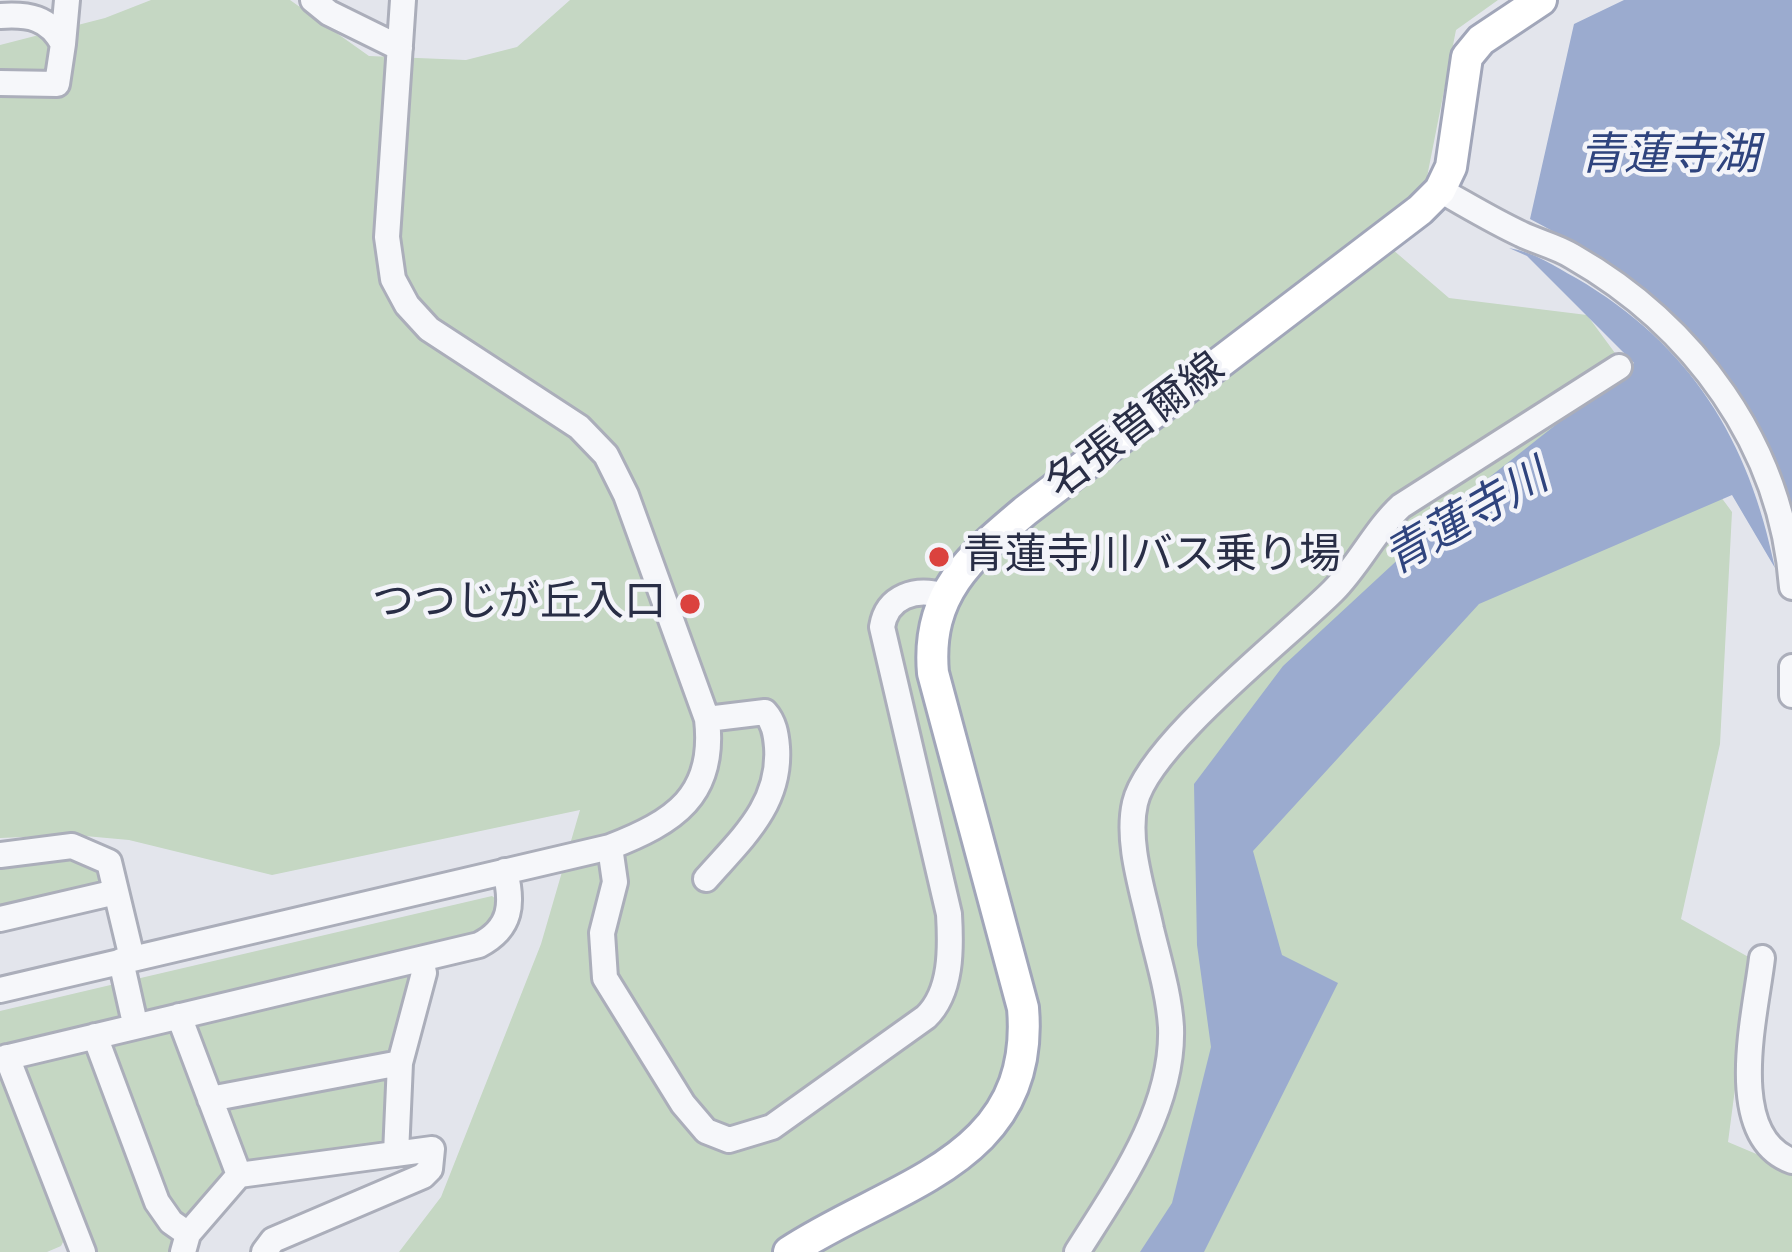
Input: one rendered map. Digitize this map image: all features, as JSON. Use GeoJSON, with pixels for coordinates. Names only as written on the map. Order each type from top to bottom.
{"type":"FeatureCollection","features":[{"type":"Feature","properties":{"kind":"main road"},"geometry":{"type":"LineString","coordinates":[[1440,190],[1451,167],[1467,57],[1481,40],[1541,0]]}},
{"type":"Feature","properties":{"kind":"main road","name":"名張曽爾線"},"geometry":{"type":"LineString","coordinates":[[789,1252],[957,1160],[999,1118],[1019,1072],[1023,1008],[933,673],[933,630],[944,596],[988,543],[1024,512],[1440,190]]}},
{"type":"Feature","properties":{"kind":"street"},"geometry":{"type":"LineString","coordinates":[[0,83],[57,84],[68,0]]}},
{"type":"Feature","properties":{"kind":"street"},"geometry":{"type":"LineString","coordinates":[[313,0],[400,49]]}},
{"type":"Feature","properties":{"kind":"street"},"geometry":{"type":"LineString","coordinates":[[0,990],[610,847],[660,825],[690,800],[706,766],[707,719],[626,494],[606,455],[579,428],[429,329],[407,305],[393,279],[387,237],[403,0]]}},
{"type":"Feature","properties":{"kind":"street"},"geometry":{"type":"LineString","coordinates":[[0,16],[36,17],[50,25],[63,44]]}},
{"type":"Feature","properties":{"kind":"street"},"geometry":{"type":"LineString","coordinates":[[1440,190],[1526,237],[1565,252],[1658,316],[1710,375],[1759,453],[1783,524],[1792,587]]}},
{"type":"Feature","properties":{"kind":"street"},"geometry":{"type":"LineString","coordinates":[[1078,1252],[1136,1158],[1153,1115],[1171,1041],[1167,992],[1133,828],[1137,796],[1157,759],[1335,590],[1401,506],[1619,368]]}},
{"type":"Feature","properties":{"kind":"street"},"geometry":{"type":"LineString","coordinates":[[610,847],[615,882],[602,933],[605,978],[683,1104],[706,1131],[729,1140],[772,1127],[926,1017],[944,986],[949,914],[882,627],[891,604],[902,597],[915,592],[944,596]]}},
{"type":"Feature","properties":{"kind":"street"},"geometry":{"type":"LineString","coordinates":[[706,879],[767,806],[777,761],[773,722],[765,712],[707,719]]}},
{"type":"Feature","properties":{"kind":"street"},"geometry":{"type":"LineString","coordinates":[[0,855],[73,846],[109,862],[134,1019]]}},
{"type":"Feature","properties":{"kind":"street"},"geometry":{"type":"LineString","coordinates":[[77,1250],[3,1058],[479,945],[494,936],[510,908],[505,871]]}},
{"type":"Feature","properties":{"kind":"street"},"geometry":{"type":"LineString","coordinates":[[0,919],[116,892]]}},
{"type":"Feature","properties":{"kind":"street"},"geometry":{"type":"LineString","coordinates":[[1762,958],[1750,1055],[1752,1111],[1758,1132],[1782,1157],[1792,1160]]}},
{"type":"Feature","properties":{"kind":"street"},"geometry":{"type":"LineString","coordinates":[[396,1154],[400,1063],[424,973],[421,959]]}},
{"type":"Feature","properties":{"kind":"street"},"geometry":{"type":"LineString","coordinates":[[179,1016],[239,1175]]}},
{"type":"Feature","properties":{"kind":"street"},"geometry":{"type":"LineString","coordinates":[[95,1036],[161,1210],[186,1243],[239,1175],[431,1149],[430,1169],[424,1176],[273,1240],[263,1252]]}},
{"type":"Feature","properties":{"kind":"street"},"geometry":{"type":"LineString","coordinates":[[209,1099],[400,1063]]}},
{"type":"Feature","properties":{"kind":"green space"},"geometry":{"type":"Polygon","coordinates":[[[151,0],[290,0],[369,56],[466,60],[517,47],[570,0],[1498,0],[1456,30],[1427,177],[1385,243],[1449,298],[1587,315],[1732,512],[1720,744],[1681,919],[1752,959],[1728,1142],[1792,1169],[1792,1252],[399,1252],[441,1197],[541,944],[580,810],[272,875],[129,840],[74,835],[0,838],[0,45],[105,18],[151,0]]]}},
{"type":"Feature","properties":{"kind":"green space"},"geometry":{"type":"Polygon","coordinates":[[[64,854],[95,863],[104,877],[97,889],[0,911],[0,863],[64,854]]]}},
{"type":"Feature","properties":{"kind":"green space"},"geometry":{"type":"Polygon","coordinates":[[[492,896],[501,910],[479,937],[140,1018],[132,980],[492,896]]]}},
{"type":"Feature","properties":{"kind":"green space"},"geometry":{"type":"Polygon","coordinates":[[[405,971],[414,980],[396,1049],[387,1058],[222,1088],[212,1082],[190,1030],[195,1019],[405,971]]]}},
{"type":"Feature","properties":{"kind":"green space"},"geometry":{"type":"Polygon","coordinates":[[[119,983],[128,1021],[0,1052],[0,1011],[119,983]]]}},
{"type":"Feature","properties":{"kind":"green space"},"geometry":{"type":"Polygon","coordinates":[[[163,1027],[175,1033],[228,1167],[227,1177],[193,1220],[180,1219],[165,1202],[106,1053],[111,1040],[163,1027]]]}},
{"type":"Feature","properties":{"kind":"green space"},"geometry":{"type":"Polygon","coordinates":[[[78,1047],[89,1053],[174,1234],[175,1252],[90,1252],[19,1071],[24,1061],[78,1047]]]}},
{"type":"Feature","properties":{"kind":"green space"},"geometry":{"type":"Polygon","coordinates":[[[0,1072],[66,1236],[61,1246],[47,1252],[0,1252],[0,1072]]]}},
{"type":"Feature","properties":{"kind":"green space"},"geometry":{"type":"Polygon","coordinates":[[[382,1074],[389,1082],[388,1137],[381,1148],[253,1167],[244,1161],[223,1113],[228,1101],[382,1074]]]}},
{"type":"Feature","properties":{"kind":"water","name":"青蓮寺湖"},"geometry":{"type":"Polygon","coordinates":[[[1624,0],[1792,0],[1792,527],[1735,406],[1696,344],[1632,282],[1530,219],[1574,24],[1624,0]]]}},
{"type":"Feature","properties":{"kind":"water","name":"青蓮寺川"},"geometry":{"type":"Polygon","coordinates":[[[1509,248],[1544,260],[1617,304],[1683,365],[1731,438],[1764,522],[1775,568],[1732,495],[1479,604],[1253,851],[1282,955],[1338,983],[1204,1252],[1140,1252],[1172,1203],[1211,1047],[1197,945],[1194,784],[1283,666],[1472,491],[1634,363],[1527,256],[1509,248]]]}},
{"type":"Feature","properties":{"kind":"place","name":"青蓮寺川バス乗り場"},"geometry":{"type":"Point","coordinates":[939,557]}},
{"type":"Feature","properties":{"kind":"place","name":"つつじが丘入口"},"geometry":{"type":"Point","coordinates":[690,604]}}]}
